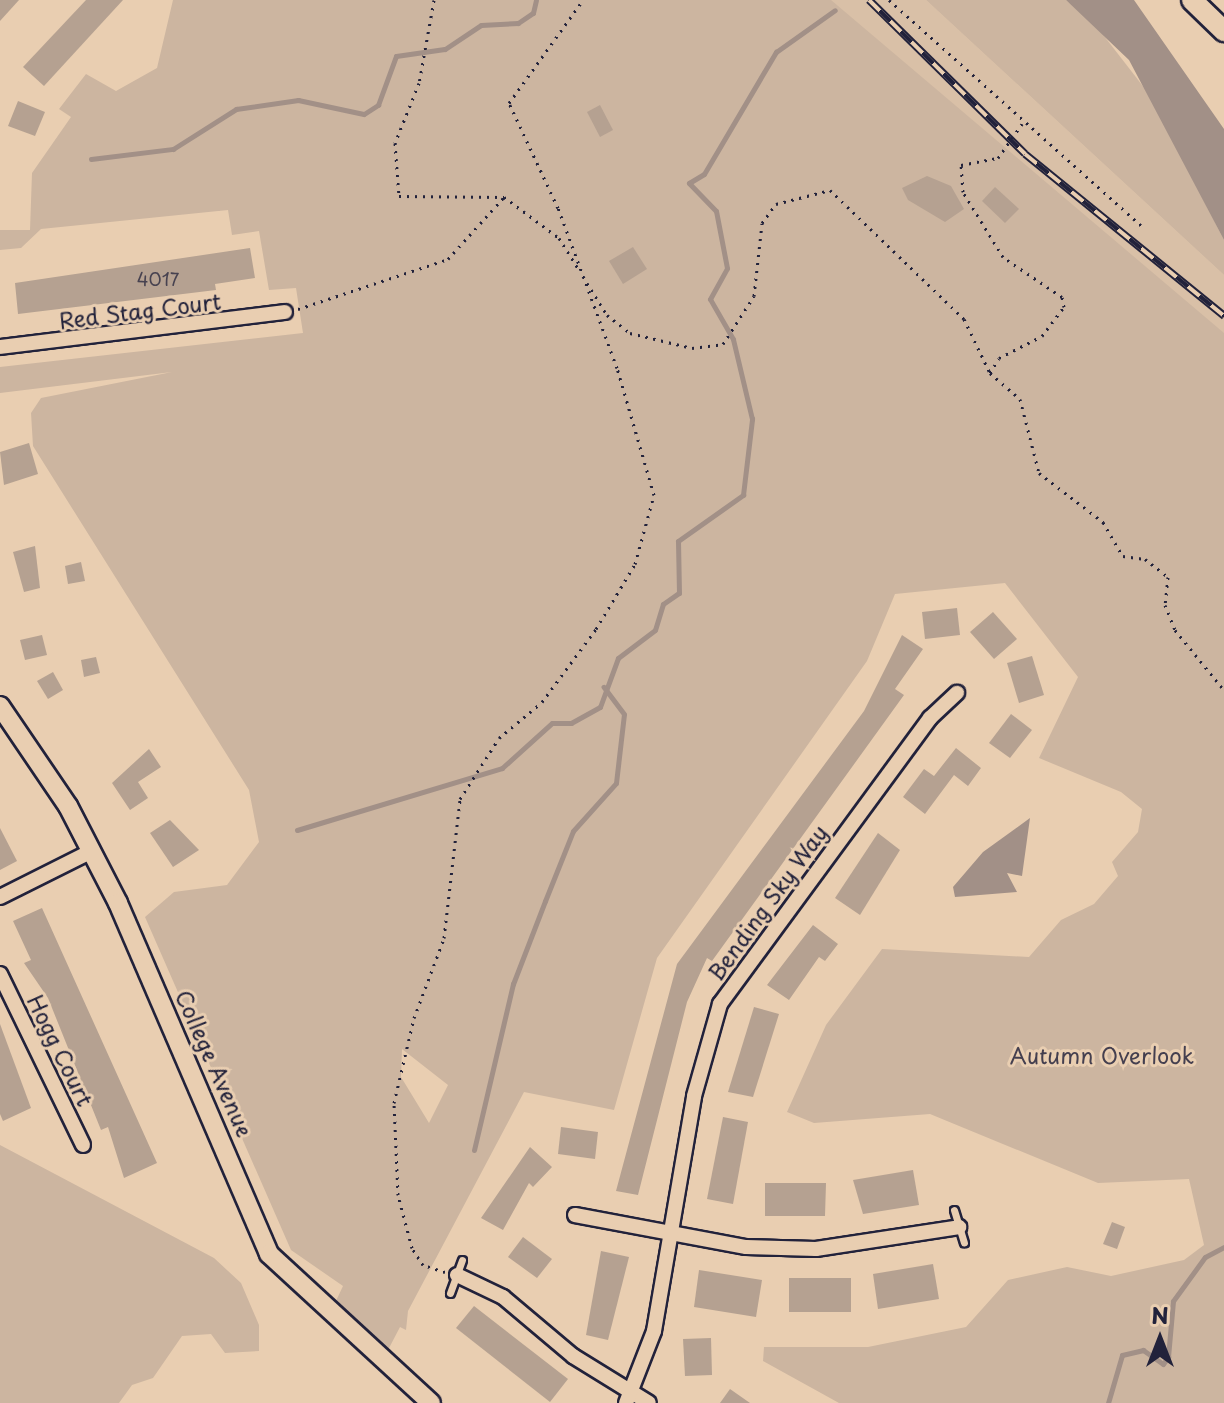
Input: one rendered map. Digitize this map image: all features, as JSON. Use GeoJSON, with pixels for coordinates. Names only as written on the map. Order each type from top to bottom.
{"type":"FeatureCollection","features":[{"type":"Feature","properties":{"kind":"main road"},"geometry":{"type":"LineString","coordinates":[[1192,0],[1224,31]]}},
{"type":"Feature","properties":{"kind":"street","name":"Red Stag Court"},"geometry":{"type":"LineString","coordinates":[[0,347],[285,312]]}},
{"type":"Feature","properties":{"kind":"street","name":"Bending Sky Way"},"geometry":{"type":"LineString","coordinates":[[630,1398],[654,1331],[702,1055],[720,1004],[911,744],[957,693]]}},
{"type":"Feature","properties":{"kind":"street","name":"College Avenue"},"geometry":{"type":"LineString","coordinates":[[0,706],[92,851],[209,1103],[269,1254],[431,1403]]}},
{"type":"Feature","properties":{"kind":"street"},"geometry":{"type":"LineString","coordinates":[[0,897],[92,851]]}},
{"type":"Feature","properties":{"kind":"street","name":"Hogg Court"},"geometry":{"type":"LineString","coordinates":[[0,974],[74,1138]]}},
{"type":"Feature","properties":{"kind":"street"},"geometry":{"type":"LineString","coordinates":[[575,1215],[670,1235],[816,1249],[959,1227]]}},
{"type":"Feature","properties":{"kind":"street"},"geometry":{"type":"LineString","coordinates":[[457,1275],[503,1297],[573,1356],[630,1398],[649,1403]]}},
{"type":"Feature","properties":{"kind":"lane"},"geometry":{"type":"LineString","coordinates":[[954,1210],[964,1243]]}},
{"type":"Feature","properties":{"kind":"lane"},"geometry":{"type":"LineString","coordinates":[[450,1293],[462,1260]]}},
{"type":"Feature","properties":{"kind":"path"},"geometry":{"type":"LineString","coordinates":[[434,0],[419,83],[395,143],[399,196],[504,197],[559,238],[607,315],[630,333],[692,348],[723,344],[754,296],[762,223],[776,204],[830,190],[964,319],[990,373],[1020,399],[1039,473],[1103,522],[1123,556],[1145,559],[1168,577],[1165,605],[1175,630],[1224,690]]}},
{"type":"Feature","properties":{"kind":"path"},"geometry":{"type":"LineString","coordinates":[[457,1275],[423,1265],[412,1248],[393,1155],[401,1068],[444,938],[460,799],[499,738],[542,702],[596,629],[635,564],[654,495],[584,278],[509,103],[583,0]]}},
{"type":"Feature","properties":{"kind":"path"},"geometry":{"type":"LineString","coordinates":[[889,0],[1022,124],[1143,227]]}},
{"type":"Feature","properties":{"kind":"path"},"geometry":{"type":"LineString","coordinates":[[990,373],[999,358],[1042,336],[1064,307],[1062,297],[1003,257],[963,192],[961,165],[998,158],[1022,124]]}},
{"type":"Feature","properties":{"kind":"path"},"geometry":{"type":"LineString","coordinates":[[285,312],[448,259],[504,197]]}},
{"type":"Feature","properties":{"kind":"shaded area"},"geometry":{"type":"Polygon","coordinates":[[[819,0],[926,0],[1224,275],[1224,349],[819,0]]]}},
{"type":"Feature","properties":{"kind":"shaded area"},"geometry":{"type":"Polygon","coordinates":[[[1066,0],[1134,0],[1224,129],[1224,240],[1129,60],[1066,0]]]}},
{"type":"Feature","properties":{"kind":"shaded area"},"geometry":{"type":"Polygon","coordinates":[[[1030,818],[1022,876],[1007,873],[1017,892],[955,897],[953,887],[983,852],[1030,818]]]}},
{"type":"Feature","properties":{"kind":"green space","name":"Autumn Overlook"},"geometry":{"type":"Polygon","coordinates":[[[173,0],[831,0],[1224,333],[1224,1403],[839,1403],[763,1361],[764,1347],[868,1347],[966,1327],[1008,1280],[1067,1267],[1111,1276],[1184,1260],[1204,1245],[1189,1179],[1098,1183],[930,1114],[814,1123],[787,1112],[826,1025],[882,949],[1029,957],[1061,920],[1094,904],[1118,876],[1112,862],[1138,832],[1142,809],[1121,792],[1039,758],[1078,677],[1005,583],[895,594],[867,661],[657,958],[614,1110],[524,1092],[408,1311],[406,1330],[400,1327],[388,1350],[335,1303],[343,1286],[291,1250],[145,917],[174,892],[227,885],[259,842],[249,790],[33,446],[31,413],[41,398],[172,372],[0,393],[0,367],[303,333],[296,288],[269,290],[259,231],[232,235],[228,210],[41,229],[21,248],[0,250],[0,230],[30,230],[32,173],[71,117],[59,109],[86,74],[116,91],[157,68],[173,0]],[[402,1049],[401,1077],[429,1123],[448,1085],[402,1049]]]}},
{"type":"Feature","properties":{"kind":"green space"},"geometry":{"type":"Polygon","coordinates":[[[926,0],[1066,0],[1094,23],[1149,94],[1224,240],[1224,275],[926,0]]]}},
{"type":"Feature","properties":{"kind":"green space"},"geometry":{"type":"Polygon","coordinates":[[[0,1145],[214,1258],[241,1283],[259,1325],[259,1351],[225,1353],[211,1334],[182,1336],[153,1378],[132,1385],[119,1403],[0,1403],[0,1145]]]}},
{"type":"Feature","properties":{"kind":"building"},"geometry":{"type":"Polygon","coordinates":[[[0,0],[19,0],[0,21],[0,0]]]}},
{"type":"Feature","properties":{"kind":"building"},"geometry":{"type":"Polygon","coordinates":[[[86,0],[123,0],[44,86],[23,67],[86,0]]]}},
{"type":"Feature","properties":{"kind":"building"},"geometry":{"type":"Polygon","coordinates":[[[18,101],[45,112],[35,136],[8,126],[18,101]]]}},
{"type":"Feature","properties":{"kind":"building"},"geometry":{"type":"Polygon","coordinates":[[[600,105],[613,130],[600,137],[587,112],[600,105]]]}},
{"type":"Feature","properties":{"kind":"building"},"geometry":{"type":"Polygon","coordinates":[[[927,176],[951,186],[964,209],[945,222],[908,200],[902,188],[927,176]]]}},
{"type":"Feature","properties":{"kind":"building"},"geometry":{"type":"Polygon","coordinates":[[[995,187],[1019,209],[1005,223],[982,201],[995,187]]]}},
{"type":"Feature","properties":{"kind":"building"},"geometry":{"type":"Polygon","coordinates":[[[633,247],[647,269],[623,284],[609,261],[633,247]]]}},
{"type":"Feature","properties":{"kind":"building"},"geometry":{"type":"Polygon","coordinates":[[[250,248],[255,278],[215,284],[216,290],[18,314],[15,283],[250,248]]]}},
{"type":"Feature","properties":{"kind":"building"},"geometry":{"type":"Polygon","coordinates":[[[29,443],[38,474],[4,485],[0,452],[29,443]]]}},
{"type":"Feature","properties":{"kind":"building"},"geometry":{"type":"Polygon","coordinates":[[[35,546],[40,588],[24,592],[13,552],[35,546]]]}},
{"type":"Feature","properties":{"kind":"building"},"geometry":{"type":"Polygon","coordinates":[[[81,562],[85,581],[68,584],[65,566],[81,562]]]}},
{"type":"Feature","properties":{"kind":"building"},"geometry":{"type":"Polygon","coordinates":[[[957,608],[960,635],[925,639],[922,612],[957,608]]]}},
{"type":"Feature","properties":{"kind":"building"},"geometry":{"type":"Polygon","coordinates":[[[993,612],[1017,639],[994,659],[970,632],[993,612]]]}},
{"type":"Feature","properties":{"kind":"building"},"geometry":{"type":"Polygon","coordinates":[[[42,635],[47,655],[25,660],[20,640],[42,635]]]}},
{"type":"Feature","properties":{"kind":"building"},"geometry":{"type":"Polygon","coordinates":[[[902,635],[923,649],[895,689],[904,695],[712,961],[707,958],[687,1002],[638,1195],[616,1191],[677,964],[864,711],[902,635]]]}},
{"type":"Feature","properties":{"kind":"building"},"geometry":{"type":"Polygon","coordinates":[[[1032,656],[1044,695],[1019,703],[1007,663],[1032,656]]]}},
{"type":"Feature","properties":{"kind":"building"},"geometry":{"type":"Polygon","coordinates":[[[96,657],[100,673],[84,677],[81,660],[96,657]]]}},
{"type":"Feature","properties":{"kind":"building"},"geometry":{"type":"Polygon","coordinates":[[[53,672],[63,690],[48,699],[37,681],[53,672]]]}},
{"type":"Feature","properties":{"kind":"building"},"geometry":{"type":"Polygon","coordinates":[[[1011,714],[1032,730],[1010,758],[989,743],[1011,714]]]}},
{"type":"Feature","properties":{"kind":"building"},"geometry":{"type":"Polygon","coordinates":[[[956,748],[981,768],[968,786],[954,775],[925,814],[903,797],[924,769],[934,776],[956,748]]]}},
{"type":"Feature","properties":{"kind":"building"},"geometry":{"type":"Polygon","coordinates":[[[149,749],[161,767],[138,782],[148,798],[130,810],[112,783],[149,749]]]}},
{"type":"Feature","properties":{"kind":"building"},"geometry":{"type":"Polygon","coordinates":[[[170,820],[199,850],[173,867],[150,833],[170,820]]]}},
{"type":"Feature","properties":{"kind":"building"},"geometry":{"type":"Polygon","coordinates":[[[0,828],[17,861],[0,870],[0,828]]]}},
{"type":"Feature","properties":{"kind":"building"},"geometry":{"type":"Polygon","coordinates":[[[878,833],[900,850],[860,915],[835,898],[878,833]]]}},
{"type":"Feature","properties":{"kind":"building"},"geometry":{"type":"Polygon","coordinates":[[[42,908],[157,1163],[124,1178],[108,1127],[101,1130],[48,998],[24,963],[31,960],[13,921],[42,908]]]}},
{"type":"Feature","properties":{"kind":"building"},"geometry":{"type":"Polygon","coordinates":[[[813,925],[838,944],[825,961],[819,957],[789,1000],[767,985],[813,925]]]}},
{"type":"Feature","properties":{"kind":"building"},"geometry":{"type":"Polygon","coordinates":[[[754,1007],[779,1014],[753,1097],[728,1092],[754,1007]]]}},
{"type":"Feature","properties":{"kind":"building"},"geometry":{"type":"Polygon","coordinates":[[[0,1024],[31,1108],[3,1121],[0,1114],[0,1024]]]}},
{"type":"Feature","properties":{"kind":"building"},"geometry":{"type":"Polygon","coordinates":[[[723,1117],[748,1122],[733,1204],[707,1199],[723,1117]]]}},
{"type":"Feature","properties":{"kind":"building"},"geometry":{"type":"Polygon","coordinates":[[[561,1127],[598,1132],[595,1159],[558,1154],[561,1127]]]}},
{"type":"Feature","properties":{"kind":"building"},"geometry":{"type":"Polygon","coordinates":[[[530,1147],[552,1167],[533,1187],[529,1183],[503,1230],[481,1218],[530,1147]]]}},
{"type":"Feature","properties":{"kind":"building"},"geometry":{"type":"Polygon","coordinates":[[[913,1170],[919,1205],[863,1214],[853,1180],[913,1170]]]}},
{"type":"Feature","properties":{"kind":"building"},"geometry":{"type":"Polygon","coordinates":[[[765,1183],[826,1183],[825,1216],[765,1216],[765,1183]]]}},
{"type":"Feature","properties":{"kind":"building"},"geometry":{"type":"Polygon","coordinates":[[[1112,1222],[1125,1227],[1117,1249],[1103,1244],[1112,1222]]]}},
{"type":"Feature","properties":{"kind":"building"},"geometry":{"type":"Polygon","coordinates":[[[523,1237],[552,1259],[537,1278],[508,1257],[523,1237]]]}},
{"type":"Feature","properties":{"kind":"building"},"geometry":{"type":"Polygon","coordinates":[[[601,1251],[629,1257],[608,1340],[586,1335],[601,1251]]]}},
{"type":"Feature","properties":{"kind":"building"},"geometry":{"type":"Polygon","coordinates":[[[933,1264],[939,1299],[878,1309],[873,1274],[933,1264]]]}},
{"type":"Feature","properties":{"kind":"building"},"geometry":{"type":"Polygon","coordinates":[[[699,1270],[762,1280],[756,1317],[694,1307],[699,1270]]]}},
{"type":"Feature","properties":{"kind":"building"},"geometry":{"type":"Polygon","coordinates":[[[789,1278],[851,1278],[851,1312],[789,1312],[789,1278]]]}},
{"type":"Feature","properties":{"kind":"building"},"geometry":{"type":"Polygon","coordinates":[[[474,1306],[568,1379],[550,1402],[456,1328],[474,1306]]]}},
{"type":"Feature","properties":{"kind":"building"},"geometry":{"type":"Polygon","coordinates":[[[711,1338],[712,1375],[685,1376],[683,1339],[711,1338]]]}},
{"type":"Feature","properties":{"kind":"building"},"geometry":{"type":"Polygon","coordinates":[[[730,1389],[750,1403],[720,1403],[730,1389]]]}},
{"type":"Feature","properties":{"kind":"waterway"},"geometry":{"type":"LineString","coordinates":[[91,159],[173,149],[236,109],[298,100],[364,114],[378,105],[396,56],[445,49],[481,25],[518,23],[533,13],[536,0]]}},
{"type":"Feature","properties":{"kind":"waterway"},"geometry":{"type":"LineString","coordinates":[[297,830],[502,768],[552,723],[571,723],[600,707],[618,658],[655,630],[663,604],[679,593],[678,541],[743,495],[752,419],[733,339],[710,299],[727,268],[716,211],[689,183],[704,174],[776,52],[835,10]]}},
{"type":"Feature","properties":{"kind":"waterway"},"geometry":{"type":"LineString","coordinates":[[474,1150],[513,984],[545,901],[573,831],[616,783],[624,714],[604,687]]}},
{"type":"Feature","properties":{"kind":"waterway"},"geometry":{"type":"LineString","coordinates":[[1108,1403],[1122,1355],[1143,1350],[1163,1364],[1168,1357],[1173,1301],[1205,1257],[1224,1247]]}},
{"type":"Feature","properties":{"kind":"railway"},"geometry":{"type":"LineString","coordinates":[[869,0],[1025,154],[1224,316]]}}]}
